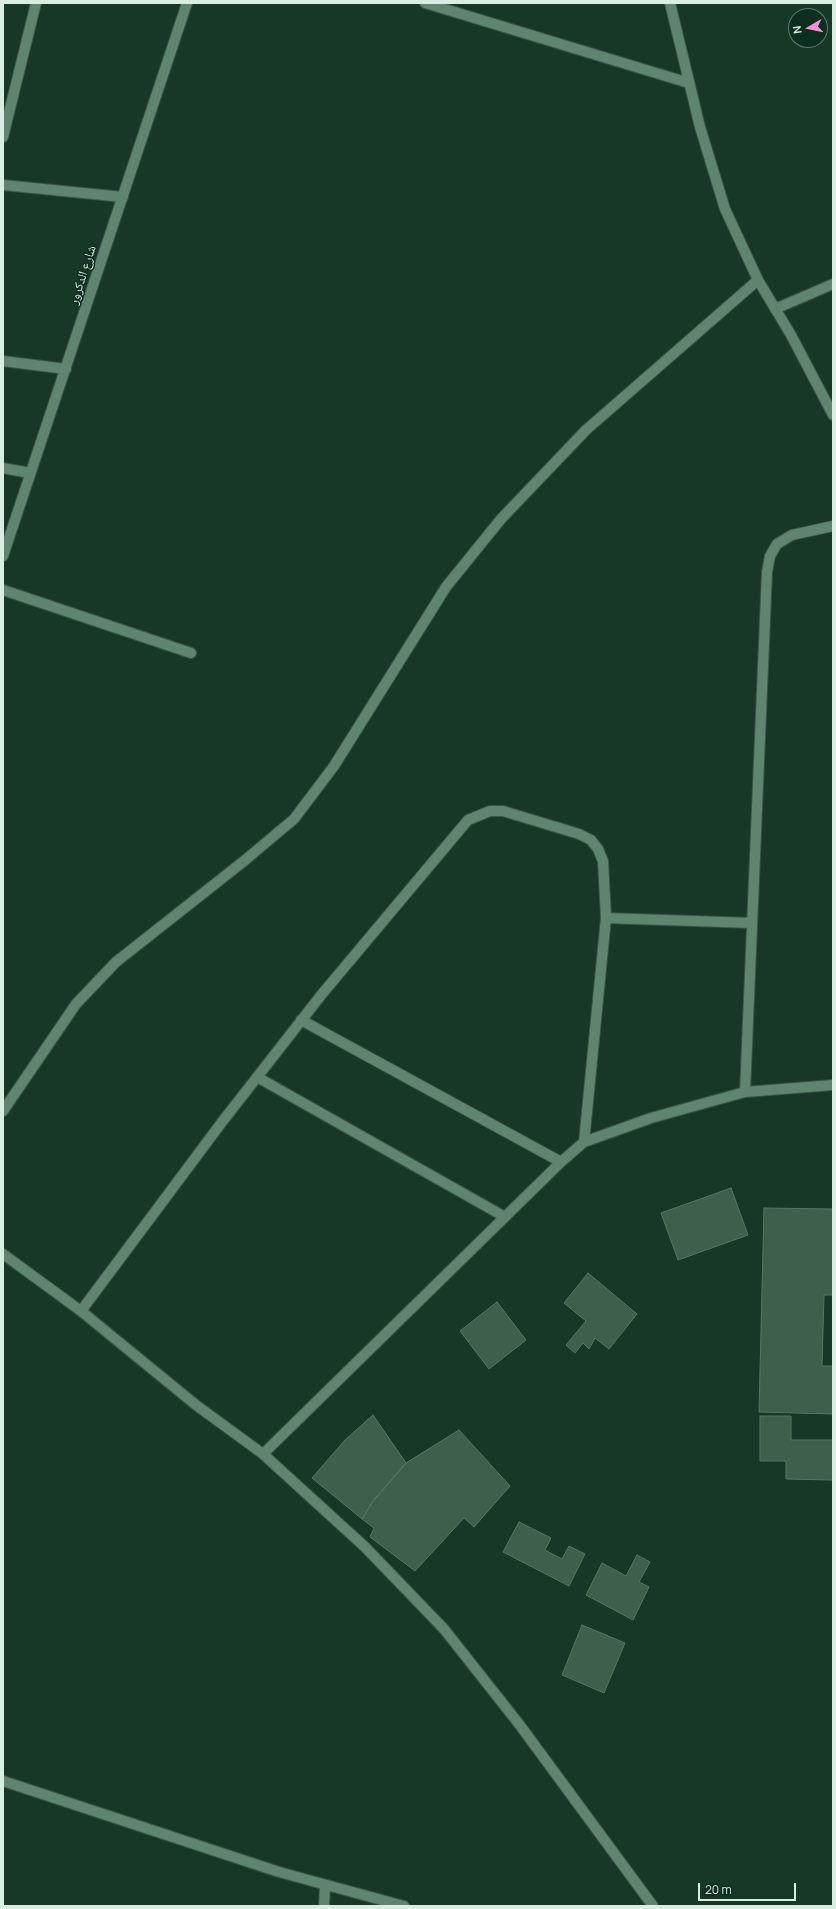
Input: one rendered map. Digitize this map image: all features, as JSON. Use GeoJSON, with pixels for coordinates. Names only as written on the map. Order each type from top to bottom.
{"type":"FeatureCollection","features":[{"type":"Feature","properties":{"kind":"street"},"geometry":{"type":"LineString","coordinates":[[3,137],[36,3]]}},
{"type":"Feature","properties":{"kind":"street","name":"شارع الدكرور"},"geometry":{"type":"LineString","coordinates":[[3,556],[187,3]]}},
{"type":"Feature","properties":{"kind":"street"},"geometry":{"type":"LineString","coordinates":[[425,3],[689,83]]}},
{"type":"Feature","properties":{"kind":"street"},"geometry":{"type":"LineString","coordinates":[[670,3],[700,128],[725,209],[758,280],[791,335],[833,415]]}},
{"type":"Feature","properties":{"kind":"street"},"geometry":{"type":"LineString","coordinates":[[3,185],[122,197]]}},
{"type":"Feature","properties":{"kind":"street"},"geometry":{"type":"LineString","coordinates":[[3,1111],[76,1004],[116,962],[244,861],[294,819],[334,766],[446,587],[501,519],[586,430],[758,280]]}},
{"type":"Feature","properties":{"kind":"street"},"geometry":{"type":"LineString","coordinates":[[776,309],[833,284]]}},
{"type":"Feature","properties":{"kind":"street"},"geometry":{"type":"LineString","coordinates":[[3,361],[66,368]]}},
{"type":"Feature","properties":{"kind":"street"},"geometry":{"type":"LineString","coordinates":[[3,468],[30,473]]}},
{"type":"Feature","properties":{"kind":"street"},"geometry":{"type":"LineString","coordinates":[[745,1092],[766,580],[770,556],[777,544],[792,535],[833,526]]}},
{"type":"Feature","properties":{"kind":"street"},"geometry":{"type":"LineString","coordinates":[[3,590],[191,653]]}},
{"type":"Feature","properties":{"kind":"street"},"geometry":{"type":"LineString","coordinates":[[81,1311],[301,1020],[378,925],[468,820],[479,814],[490,811],[503,811],[579,834],[591,840],[598,849],[603,862],[606,918],[584,1142]]}},
{"type":"Feature","properties":{"kind":"street"},"geometry":{"type":"LineString","coordinates":[[606,918],[752,923]]}},
{"type":"Feature","properties":{"kind":"street"},"geometry":{"type":"LineString","coordinates":[[301,1020],[561,1162]]}},
{"type":"Feature","properties":{"kind":"street"},"geometry":{"type":"LineString","coordinates":[[257,1077],[504,1217]]}},
{"type":"Feature","properties":{"kind":"street"},"geometry":{"type":"LineString","coordinates":[[262,1454],[504,1217],[584,1142],[651,1118],[745,1092],[833,1085]]}},
{"type":"Feature","properties":{"kind":"street"},"geometry":{"type":"LineString","coordinates":[[3,1254],[81,1311],[196,1405],[262,1454],[365,1547],[444,1630],[519,1724],[653,1906]]}},
{"type":"Feature","properties":{"kind":"street"},"geometry":{"type":"LineString","coordinates":[[3,1781],[279,1872],[404,1906]]}},
{"type":"Feature","properties":{"kind":"street"},"geometry":{"type":"LineString","coordinates":[[324,1906],[325,1885]]}},
{"type":"Feature","properties":{"kind":"building"},"geometry":{"type":"Polygon","coordinates":[[[731,1188],[748,1235],[678,1260],[661,1213],[731,1188]]]}},
{"type":"Feature","properties":{"kind":"building"},"geometry":{"type":"Polygon","coordinates":[[[764,1208],[833,1209],[833,1295],[824,1295],[822,1366],[833,1366],[833,1414],[759,1412],[764,1208]]]}},
{"type":"Feature","properties":{"kind":"building"},"geometry":{"type":"Polygon","coordinates":[[[588,1273],[637,1314],[609,1349],[595,1338],[589,1349],[583,1343],[575,1353],[566,1345],[586,1321],[564,1303],[588,1273]]]}},
{"type":"Feature","properties":{"kind":"building"},"geometry":{"type":"Polygon","coordinates":[[[497,1302],[526,1340],[489,1369],[460,1331],[497,1302]]]}},
{"type":"Feature","properties":{"kind":"building"},"geometry":{"type":"Polygon","coordinates":[[[373,1415],[406,1463],[373,1501],[362,1519],[312,1478],[345,1440],[373,1415]]]}},
{"type":"Feature","properties":{"kind":"building"},"geometry":{"type":"Polygon","coordinates":[[[760,1416],[791,1416],[791,1440],[833,1440],[833,1480],[786,1479],[786,1461],[760,1461],[760,1416]]]}},
{"type":"Feature","properties":{"kind":"building"},"geometry":{"type":"Polygon","coordinates":[[[459,1430],[510,1486],[474,1527],[464,1518],[415,1571],[370,1537],[374,1528],[362,1519],[373,1501],[406,1463],[459,1430]]]}},
{"type":"Feature","properties":{"kind":"building"},"geometry":{"type":"Polygon","coordinates":[[[519,1522],[551,1538],[545,1550],[562,1559],[569,1546],[585,1554],[569,1586],[503,1552],[519,1522]]]}},
{"type":"Feature","properties":{"kind":"building"},"geometry":{"type":"Polygon","coordinates":[[[637,1555],[650,1562],[639,1582],[649,1587],[633,1620],[586,1595],[602,1563],[626,1576],[637,1555]]]}},
{"type":"Feature","properties":{"kind":"building"},"geometry":{"type":"Polygon","coordinates":[[[582,1625],[625,1643],[604,1693],[562,1675],[582,1625]]]}}]}
